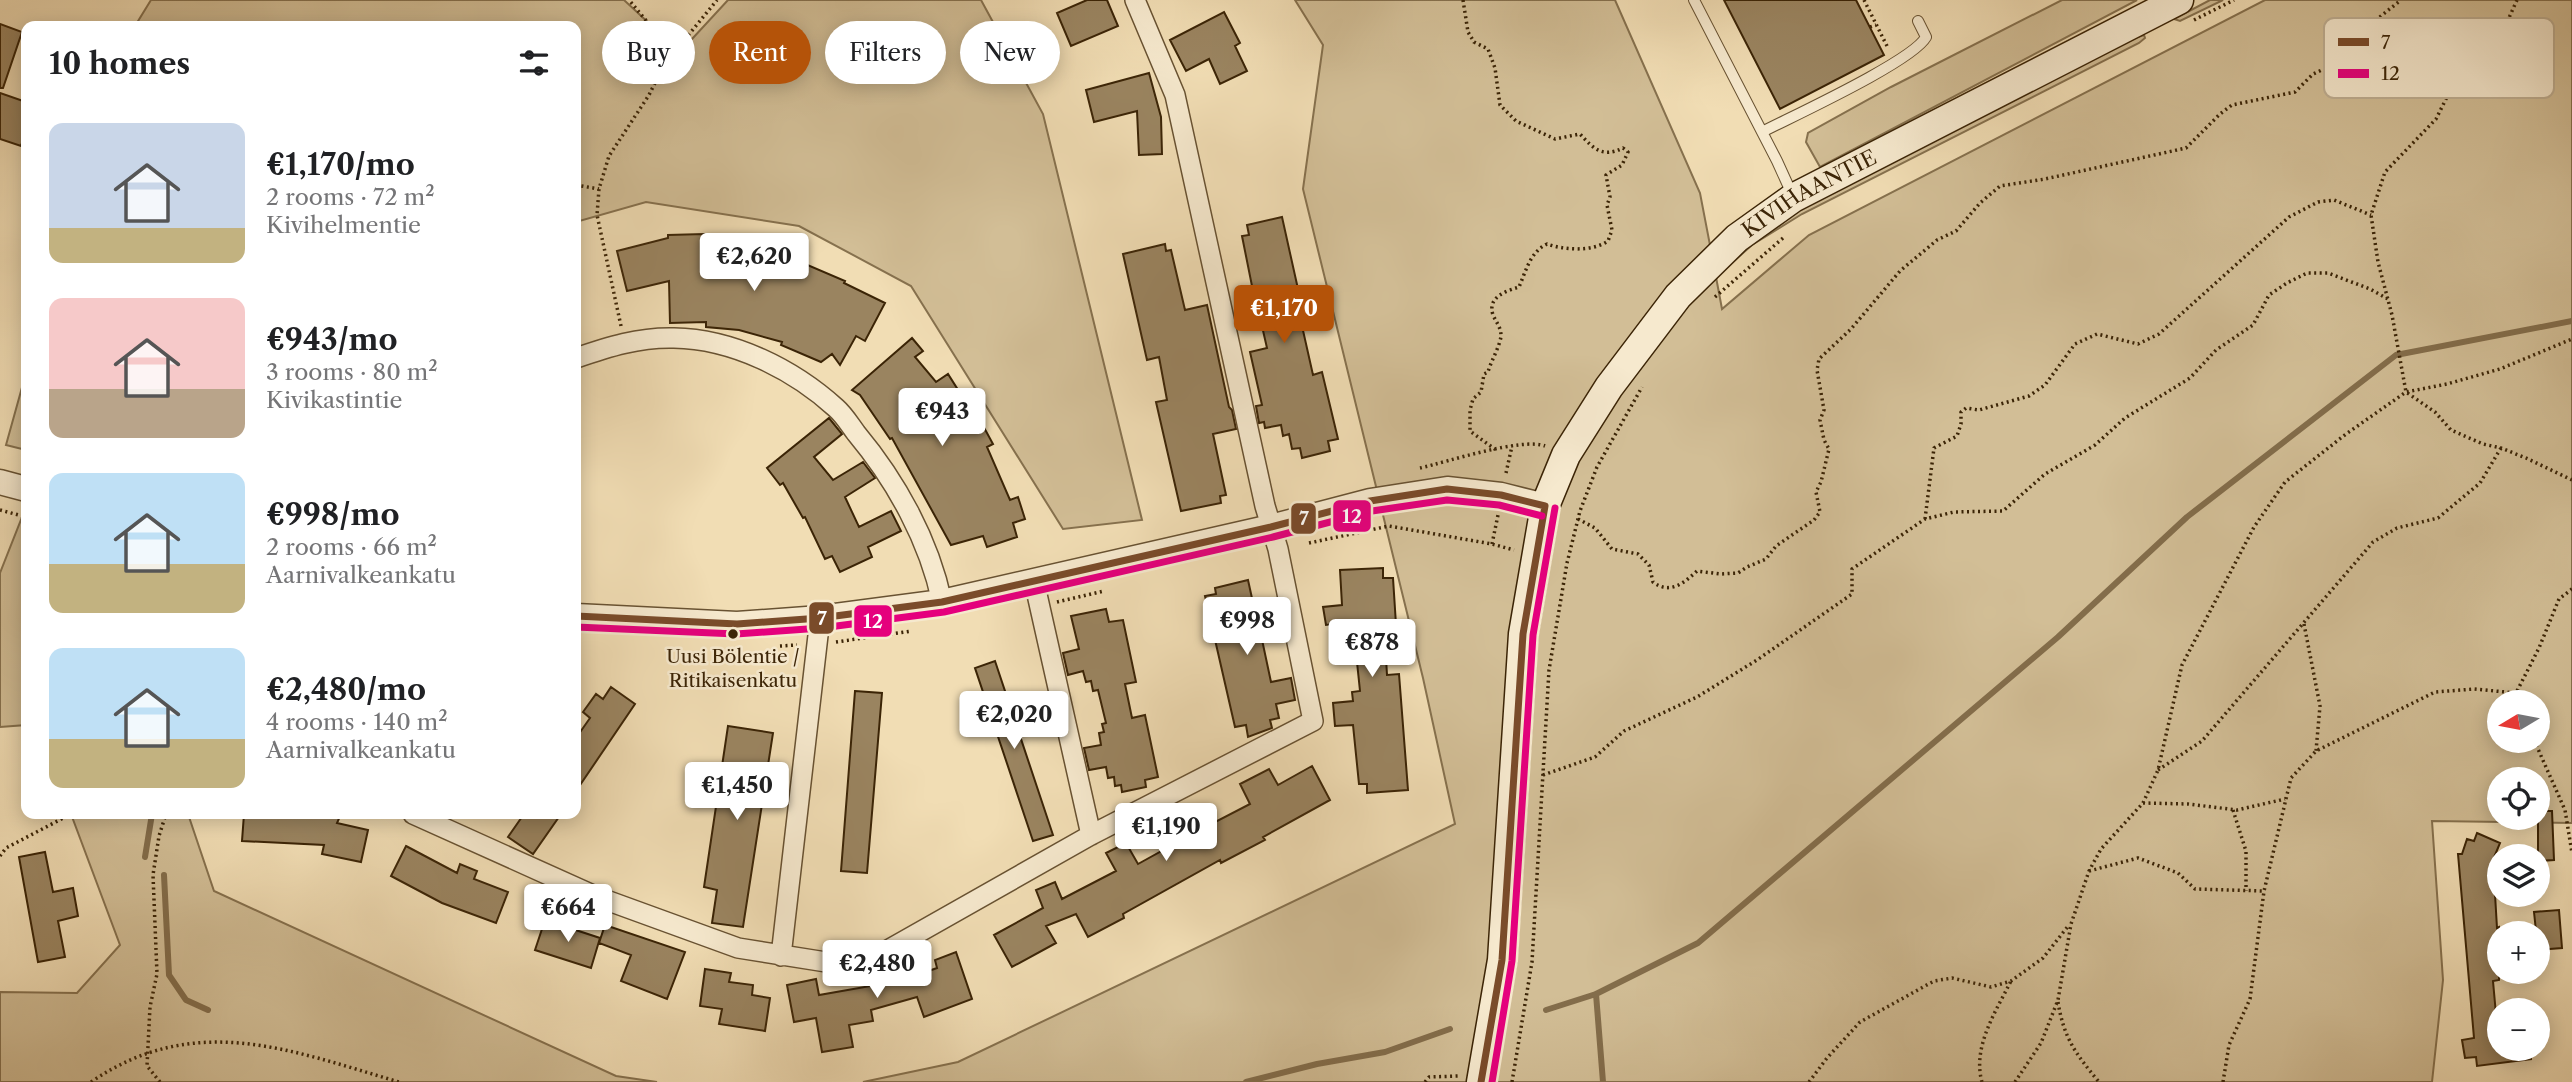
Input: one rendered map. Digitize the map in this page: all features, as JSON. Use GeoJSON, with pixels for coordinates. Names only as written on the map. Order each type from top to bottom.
{"type":"FeatureCollection","features":[{"type":"Feature","properties":{"kind":"main road","name":"KIVIHAANTIE"},"geometry":{"type":"LineString","coordinates":[[1481,1082],[1502,960],[1523,634],[1545,506],[1566,455],[1609,387],[1678,296],[1737,238],[1793,198],[2184,11]]}},
{"type":"Feature","properties":{"kind":"street"},"geometry":{"type":"LineString","coordinates":[[452,821],[595,896],[738,948],[825,962],[879,955],[1091,835],[1313,721],[1175,94],[1135,0]]}},
{"type":"Feature","properties":{"kind":"street"},"geometry":{"type":"LineString","coordinates":[[581,356],[624,342],[674,338],[727,345],[784,370],[837,409],[881,463],[914,522],[936,576],[942,602]]}},
{"type":"Feature","properties":{"kind":"street"},"geometry":{"type":"LineString","coordinates":[[0,482],[21,488]]}},
{"type":"Feature","properties":{"kind":"street"},"geometry":{"type":"LineString","coordinates":[[581,616],[737,624],[820,618],[942,602],[1271,527],[1370,500],[1447,489],[1501,495],[1545,506]]}},
{"type":"Feature","properties":{"kind":"street"},"geometry":{"type":"LineString","coordinates":[[1034,581],[1091,835]]}},
{"type":"Feature","properties":{"kind":"street"},"geometry":{"type":"LineString","coordinates":[[781,956],[820,618]]}},
{"type":"Feature","properties":{"kind":"lane"},"geometry":{"type":"LineString","coordinates":[[1694,0],[1793,198]]}},
{"type":"Feature","properties":{"kind":"lane"},"geometry":{"type":"LineString","coordinates":[[1762,132],[1891,65],[1922,44],[1926,37],[1918,21]]}},
{"type":"Feature","properties":{"kind":"path"},"geometry":{"type":"LineString","coordinates":[[629,0],[646,21]]}},
{"type":"Feature","properties":{"kind":"path"},"geometry":{"type":"LineString","coordinates":[[695,27],[717,0]]}},
{"type":"Feature","properties":{"kind":"path"},"geometry":{"type":"LineString","coordinates":[[1415,469],[1496,450],[1470,431],[1469,423],[1473,399],[1481,392],[1484,374],[1488,372],[1499,344],[1501,334],[1492,313],[1495,299],[1503,291],[1520,287],[1529,263],[1540,247],[1547,244],[1560,249],[1591,248],[1608,241],[1612,230],[1607,205],[1610,197],[1606,175],[1622,165],[1628,152],[1623,148],[1611,154],[1604,153],[1580,134],[1555,139],[1516,121],[1500,105],[1492,57],[1488,49],[1474,42],[1468,32],[1463,0]]}},
{"type":"Feature","properties":{"kind":"path"},"geometry":{"type":"LineString","coordinates":[[1864,0],[1888,49]]}},
{"type":"Feature","properties":{"kind":"path"},"geometry":{"type":"LineString","coordinates":[[2184,11],[2234,0]]}},
{"type":"Feature","properties":{"kind":"path"},"geometry":{"type":"LineString","coordinates":[[2380,18],[2401,0]]}},
{"type":"Feature","properties":{"kind":"path"},"geometry":{"type":"LineString","coordinates":[[2509,18],[2517,0]]}},
{"type":"Feature","properties":{"kind":"path"},"geometry":{"type":"LineString","coordinates":[[1870,27],[1876,24]]}},
{"type":"Feature","properties":{"kind":"path"},"geometry":{"type":"LineString","coordinates":[[1578,519],[1595,528],[1612,549],[1638,554],[1649,565],[1653,582],[1666,588],[1682,584],[1698,571],[1738,573],[1747,566],[1766,559],[1776,546],[1814,520],[1821,512],[1816,492],[1829,449],[1820,421],[1824,410],[1817,370],[1819,359],[1851,329],[1900,271],[1937,240],[1956,231],[1980,203],[2000,186],[2186,148],[2232,105],[2295,92],[2312,74],[2324,69]]}},
{"type":"Feature","properties":{"kind":"path"},"geometry":{"type":"LineString","coordinates":[[624,342],[597,215],[599,189],[608,156],[654,84]]}},
{"type":"Feature","properties":{"kind":"path"},"geometry":{"type":"LineString","coordinates":[[2446,98],[2436,119],[2385,172],[2371,215],[2378,262],[2392,314],[2406,392],[2435,412],[2451,430],[2483,444],[2501,448],[2572,480]]}},
{"type":"Feature","properties":{"kind":"path"},"geometry":{"type":"LineString","coordinates":[[581,187],[599,189]]}},
{"type":"Feature","properties":{"kind":"path"},"geometry":{"type":"LineString","coordinates":[[1925,519],[1934,448],[1957,436],[1961,412],[1966,408],[1979,410],[2029,396],[2045,385],[2076,344],[2096,334],[2138,344],[2159,334],[2290,217],[2318,202],[2334,200],[2371,215]]}},
{"type":"Feature","properties":{"kind":"path"},"geometry":{"type":"LineString","coordinates":[[1710,301],[1783,238]]}},
{"type":"Feature","properties":{"kind":"path"},"geometry":{"type":"LineString","coordinates":[[1542,775],[1595,757],[1624,731],[1697,697],[1758,660],[1852,594],[1852,569],[1925,519],[1954,512],[2003,510],[2045,474],[2095,445],[2125,418],[2190,378],[2216,351],[2253,325],[2269,295],[2307,274],[2328,273],[2388,299]]}},
{"type":"Feature","properties":{"kind":"path"},"geometry":{"type":"LineString","coordinates":[[2015,1082],[2040,1044],[2058,1000],[2071,924],[2089,871],[2101,849],[2143,803],[2158,770],[2182,664],[2254,527],[2285,482],[2346,434],[2406,392],[2500,369],[2572,339]]}},
{"type":"Feature","properties":{"kind":"path"},"geometry":{"type":"LineString","coordinates":[[1512,1082],[1532,962],[1549,670],[1567,563],[1578,519],[1597,467],[1647,379]]}},
{"type":"Feature","properties":{"kind":"path"},"geometry":{"type":"LineString","coordinates":[[2158,770],[2202,741],[2373,542],[2397,528],[2438,519],[2480,483],[2501,448]]}},
{"type":"Feature","properties":{"kind":"path"},"geometry":{"type":"LineString","coordinates":[[0,510],[21,516]]}},
{"type":"Feature","properties":{"kind":"path"},"geometry":{"type":"LineString","coordinates":[[2518,690],[2559,599],[2572,589]]}},
{"type":"Feature","properties":{"kind":"path"},"geometry":{"type":"LineString","coordinates":[[2304,624],[2320,706],[2316,751]]}},
{"type":"Feature","properties":{"kind":"path"},"geometry":{"type":"LineString","coordinates":[[2223,1082],[2229,1045],[2250,999],[2264,891],[2291,778],[2316,751],[2359,728],[2392,716],[2435,692],[2487,691]]}},
{"type":"Feature","properties":{"kind":"path"},"geometry":{"type":"LineString","coordinates":[[2540,753],[2565,810],[2572,853]]}},
{"type":"Feature","properties":{"kind":"path"},"geometry":{"type":"LineString","coordinates":[[2143,803],[2188,804],[2233,810],[2285,799]]}},
{"type":"Feature","properties":{"kind":"path"},"geometry":{"type":"LineString","coordinates":[[2233,810],[2246,851],[2246,891]]}},
{"type":"Feature","properties":{"kind":"path"},"geometry":{"type":"LineString","coordinates":[[0,856],[6,848],[61,819]]}},
{"type":"Feature","properties":{"kind":"path"},"geometry":{"type":"LineString","coordinates":[[160,1082],[148,1066],[150,1007],[157,974],[153,876],[164,819]]}},
{"type":"Feature","properties":{"kind":"path"},"geometry":{"type":"LineString","coordinates":[[2089,871],[2138,858],[2178,873],[2195,889],[2264,891]]}},
{"type":"Feature","properties":{"kind":"path"},"geometry":{"type":"LineString","coordinates":[[1810,1082],[1827,1058],[1860,1022],[1934,981],[1952,978],[1991,986],[2011,981],[2043,958],[2071,924]]}},
{"type":"Feature","properties":{"kind":"path"},"geometry":{"type":"LineString","coordinates":[[1982,1082],[1981,1060],[1986,1031],[2011,981]]}},
{"type":"Feature","properties":{"kind":"path"},"geometry":{"type":"LineString","coordinates":[[2058,1000],[2062,1027],[2077,1055],[2099,1082]]}},
{"type":"Feature","properties":{"kind":"path"},"geometry":{"type":"LineString","coordinates":[[90,1082],[110,1069],[149,1051],[184,1043],[220,1040],[289,1050],[399,1082]]}},
{"type":"Feature","properties":{"kind":"shaded area"},"geometry":{"type":"Polygon","coordinates":[[[151,0],[624,0],[647,21],[602,21],[602,84],[695,84],[695,36],[728,0],[981,0],[992,21],[960,21],[960,84],[1027,84],[1043,114],[1142,520],[1063,529],[911,286],[799,226],[646,202],[581,221],[581,21],[138,21],[151,0]]]}},
{"type":"Feature","properties":{"kind":"shaded area"},"geometry":{"type":"Polygon","coordinates":[[[1295,0],[1615,0],[1700,193],[1714,266],[1799,206],[2128,40],[2144,35],[2145,38],[2139,43],[1802,214],[1752,245],[1716,277],[1722,309],[1809,235],[2265,0],[2572,0],[2572,823],[2550,823],[2550,767],[2487,767],[2487,822],[2432,821],[2443,980],[2432,1082],[863,1082],[958,1062],[1455,824],[1423,678],[1303,189],[1323,45],[1295,0]]]}},
{"type":"Feature","properties":{"kind":"shaded area"},"geometry":{"type":"Polygon","coordinates":[[[2062,0],[2137,0],[1820,167],[1806,142],[1808,133],[1891,87],[2062,0]]]}},
{"type":"Feature","properties":{"kind":"shaded area"},"geometry":{"type":"Polygon","coordinates":[[[2210,0],[2223,0],[2180,21],[2174,19],[2210,0]]]}},
{"type":"Feature","properties":{"kind":"shaded area"},"geometry":{"type":"Polygon","coordinates":[[[21,391],[21,449],[6,445],[21,391]]]}},
{"type":"Feature","properties":{"kind":"shaded area"},"geometry":{"type":"Polygon","coordinates":[[[21,520],[21,725],[0,727],[0,573],[21,520]]]}},
{"type":"Feature","properties":{"kind":"shaded area"},"geometry":{"type":"Polygon","coordinates":[[[73,819],[190,819],[214,891],[616,1076],[657,1082],[0,1082],[0,992],[77,993],[120,945],[73,819]]]}},
{"type":"Feature","properties":{"kind":"building"},"geometry":{"type":"Polygon","coordinates":[[[1087,0],[1107,0],[1118,26],[1071,46],[1057,13],[1087,0]]]}},
{"type":"Feature","properties":{"kind":"building"},"geometry":{"type":"Polygon","coordinates":[[[1724,0],[1856,0],[1884,55],[1780,109],[1724,0]]]}},
{"type":"Feature","properties":{"kind":"building"},"geometry":{"type":"Polygon","coordinates":[[[1224,12],[1240,43],[1235,46],[1247,71],[1220,84],[1209,59],[1186,71],[1170,40],[1224,12]]]}},
{"type":"Feature","properties":{"kind":"building"},"geometry":{"type":"Polygon","coordinates":[[[0,24],[21,32],[21,35],[3,88],[0,88],[0,24]]]}},
{"type":"Feature","properties":{"kind":"building"},"geometry":{"type":"Polygon","coordinates":[[[1149,73],[1161,117],[1162,154],[1139,155],[1137,111],[1094,122],[1086,90],[1149,73]]]}},
{"type":"Feature","properties":{"kind":"building"},"geometry":{"type":"Polygon","coordinates":[[[0,93],[21,100],[21,146],[0,139],[0,93]]]}},
{"type":"Feature","properties":{"kind":"building"},"geometry":{"type":"Polygon","coordinates":[[[1282,217],[1306,325],[1302,326],[1313,375],[1322,372],[1338,439],[1328,441],[1330,451],[1302,458],[1300,448],[1292,449],[1289,434],[1283,436],[1281,425],[1265,428],[1264,422],[1259,423],[1256,406],[1262,405],[1250,352],[1267,348],[1259,313],[1243,317],[1238,295],[1253,291],[1242,236],[1249,235],[1247,225],[1282,217]]]}},
{"type":"Feature","properties":{"kind":"building"},"geometry":{"type":"Polygon","coordinates":[[[704,234],[704,239],[750,243],[800,256],[798,261],[845,281],[844,283],[885,303],[865,341],[856,336],[840,365],[832,354],[821,362],[781,345],[782,342],[739,330],[706,327],[706,322],[670,323],[669,281],[627,291],[617,251],[668,238],[668,235],[704,234]]]}},
{"type":"Feature","properties":{"kind":"building"},"geometry":{"type":"Polygon","coordinates":[[[1165,244],[1166,251],[1171,250],[1185,310],[1207,305],[1236,429],[1213,434],[1226,495],[1220,496],[1221,503],[1181,511],[1156,402],[1167,400],[1159,357],[1147,360],[1123,254],[1165,244]]]}},
{"type":"Feature","properties":{"kind":"building"},"geometry":{"type":"Polygon","coordinates":[[[912,338],[923,351],[915,357],[936,382],[948,374],[972,412],[975,411],[993,444],[987,447],[1010,500],[1018,497],[1025,519],[1013,523],[1017,537],[987,547],[983,536],[951,545],[892,438],[890,439],[860,395],[852,390],[912,338]]]}},
{"type":"Feature","properties":{"kind":"building"},"geometry":{"type":"Polygon","coordinates":[[[829,418],[842,434],[814,457],[833,480],[863,462],[875,478],[845,497],[859,527],[891,511],[901,531],[868,547],[872,557],[840,572],[832,556],[825,559],[805,517],[803,518],[783,483],[780,485],[767,468],[829,418]]]}},
{"type":"Feature","properties":{"kind":"building"},"geometry":{"type":"Polygon","coordinates":[[[1383,568],[1383,578],[1393,578],[1397,640],[1385,641],[1387,675],[1399,674],[1408,790],[1367,793],[1367,784],[1359,784],[1353,725],[1335,726],[1333,703],[1353,701],[1352,692],[1360,691],[1355,643],[1351,643],[1351,637],[1343,638],[1342,623],[1326,625],[1323,607],[1342,605],[1340,570],[1383,568]]]}},
{"type":"Feature","properties":{"kind":"building"},"geometry":{"type":"Polygon","coordinates":[[[1248,580],[1255,612],[1275,606],[1281,629],[1261,635],[1271,682],[1291,678],[1295,700],[1276,704],[1279,718],[1270,720],[1272,728],[1248,737],[1246,725],[1235,727],[1205,596],[1216,594],[1215,588],[1248,580]]]}},
{"type":"Feature","properties":{"kind":"building"},"geometry":{"type":"Polygon","coordinates":[[[1106,609],[1109,622],[1123,620],[1136,682],[1125,684],[1132,718],[1145,715],[1158,777],[1145,780],[1146,787],[1122,792],[1121,785],[1115,786],[1114,777],[1108,778],[1106,767],[1089,770],[1084,748],[1101,745],[1099,733],[1104,732],[1102,724],[1106,723],[1098,690],[1093,691],[1091,681],[1086,682],[1083,671],[1068,675],[1063,653],[1079,649],[1071,616],[1106,609]]]}},
{"type":"Feature","properties":{"kind":"building"},"geometry":{"type":"Polygon","coordinates":[[[995,661],[1053,835],[1033,841],[975,668],[995,661]]]}},
{"type":"Feature","properties":{"kind":"building"},"geometry":{"type":"Polygon","coordinates":[[[611,687],[635,704],[581,784],[581,731],[590,718],[583,712],[596,694],[603,699],[611,687]]]}},
{"type":"Feature","properties":{"kind":"building"},"geometry":{"type":"Polygon","coordinates":[[[855,691],[882,693],[867,873],[841,871],[855,691]]]}},
{"type":"Feature","properties":{"kind":"building"},"geometry":{"type":"Polygon","coordinates":[[[728,726],[773,733],[743,927],[712,923],[717,890],[704,887],[728,726]]]}},
{"type":"Feature","properties":{"kind":"building"},"geometry":{"type":"Polygon","coordinates":[[[1312,766],[1330,800],[1263,837],[1265,840],[1221,863],[1220,860],[1123,914],[1124,918],[1088,937],[1076,914],[1046,926],[1056,943],[1012,967],[994,935],[1043,908],[1036,890],[1055,882],[1062,899],[1116,871],[1106,853],[1126,843],[1138,864],[1183,839],[1172,820],[1187,811],[1198,831],[1250,804],[1240,784],[1269,769],[1278,785],[1312,766]]]}},
{"type":"Feature","properties":{"kind":"building"},"geometry":{"type":"Polygon","coordinates":[[[2552,811],[2554,860],[2550,860],[2550,844],[2538,844],[2538,830],[2550,830],[2552,811]]]}},
{"type":"Feature","properties":{"kind":"building"},"geometry":{"type":"Polygon","coordinates":[[[244,819],[339,819],[337,823],[368,830],[361,862],[322,854],[324,845],[242,841],[244,819]]]}},
{"type":"Feature","properties":{"kind":"building"},"geometry":{"type":"Polygon","coordinates":[[[521,819],[558,819],[533,854],[508,837],[521,819]]]}},
{"type":"Feature","properties":{"kind":"building"},"geometry":{"type":"Polygon","coordinates":[[[2477,833],[2500,843],[2487,844],[2487,907],[2496,907],[2497,921],[2487,921],[2487,984],[2493,984],[2495,998],[2487,998],[2487,1061],[2516,1061],[2477,1066],[2476,1057],[2465,1058],[2462,1040],[2474,1038],[2458,854],[2462,854],[2467,839],[2474,841],[2477,833]]]}},
{"type":"Feature","properties":{"kind":"building"},"geometry":{"type":"Polygon","coordinates":[[[406,846],[457,873],[460,864],[477,871],[474,879],[508,892],[496,923],[442,903],[391,876],[406,846]]]}},
{"type":"Feature","properties":{"kind":"building"},"geometry":{"type":"Polygon","coordinates":[[[45,852],[53,892],[73,888],[78,916],[58,921],[65,957],[38,962],[19,857],[45,852]]]}},
{"type":"Feature","properties":{"kind":"building"},"geometry":{"type":"Polygon","coordinates":[[[2559,910],[2562,948],[2550,949],[2550,921],[2535,921],[2534,912],[2559,910]]]}},
{"type":"Feature","properties":{"kind":"building"},"geometry":{"type":"Polygon","coordinates":[[[545,920],[600,938],[591,968],[535,950],[545,920]]]}},
{"type":"Feature","properties":{"kind":"building"},"geometry":{"type":"Polygon","coordinates":[[[605,925],[685,952],[667,999],[621,981],[631,955],[599,943],[605,925]]]}},
{"type":"Feature","properties":{"kind":"building"},"geometry":{"type":"Polygon","coordinates":[[[956,952],[972,999],[924,1017],[917,997],[871,1010],[873,1021],[849,1025],[853,1047],[822,1052],[816,1018],[794,1022],[787,985],[816,979],[819,995],[882,984],[882,981],[902,976],[903,980],[937,968],[935,960],[956,952]]]}},
{"type":"Feature","properties":{"kind":"building"},"geometry":{"type":"Polygon","coordinates":[[[705,969],[731,973],[729,982],[753,985],[752,995],[770,998],[765,1031],[719,1024],[722,1009],[700,1006],[705,969]]]}},
{"type":"Feature","properties":{"kind":"waterway"},"geometry":{"type":"LineString","coordinates":[[1546,1010],[1596,994],[1698,943],[2058,637],[2187,517],[2396,355],[2572,321]]}},
{"type":"Feature","properties":{"kind":"waterway"},"geometry":{"type":"LineString","coordinates":[[145,857],[151,819]]}},
{"type":"Feature","properties":{"kind":"waterway"},"geometry":{"type":"LineString","coordinates":[[164,875],[169,975],[186,1000],[208,1010]]}},
{"type":"Feature","properties":{"kind":"waterway"},"geometry":{"type":"LineString","coordinates":[[1596,994],[1603,1082]]}},
{"type":"Feature","properties":{"kind":"waterway"},"geometry":{"type":"LineString","coordinates":[[1246,1082],[1317,1064],[1385,1052],[1450,1029]]}},
{"type":"Feature","properties":{"kind":"transit line","name":"7"},"geometry":{"type":"LineString","coordinates":[[581,616],[737,624],[820,618],[942,602],[1271,527],[1370,501],[1447,489],[1501,495],[1545,506]]}},
{"type":"Feature","properties":{"kind":"transit line","name":"12"},"geometry":{"type":"LineString","coordinates":[[581,627],[736,634],[821,628],[944,612],[1273,537],[1372,511],[1447,500],[1499,505],[1542,516]]}},
{"type":"Feature","properties":{"kind":"transit line","name":"7"},"geometry":{"type":"LineString","coordinates":[[1481,1082],[1502,960],[1523,634],[1545,506]]}},
{"type":"Feature","properties":{"kind":"transit line","name":"12"},"geometry":{"type":"LineString","coordinates":[[1492,1082],[1512,961],[1533,635],[1555,508]]}},
{"type":"Feature","properties":{"kind":"place","name":"Uusi Bölentie / Ritikaisenkatu"},"geometry":{"type":"Point","coordinates":[733,634]}}]}
